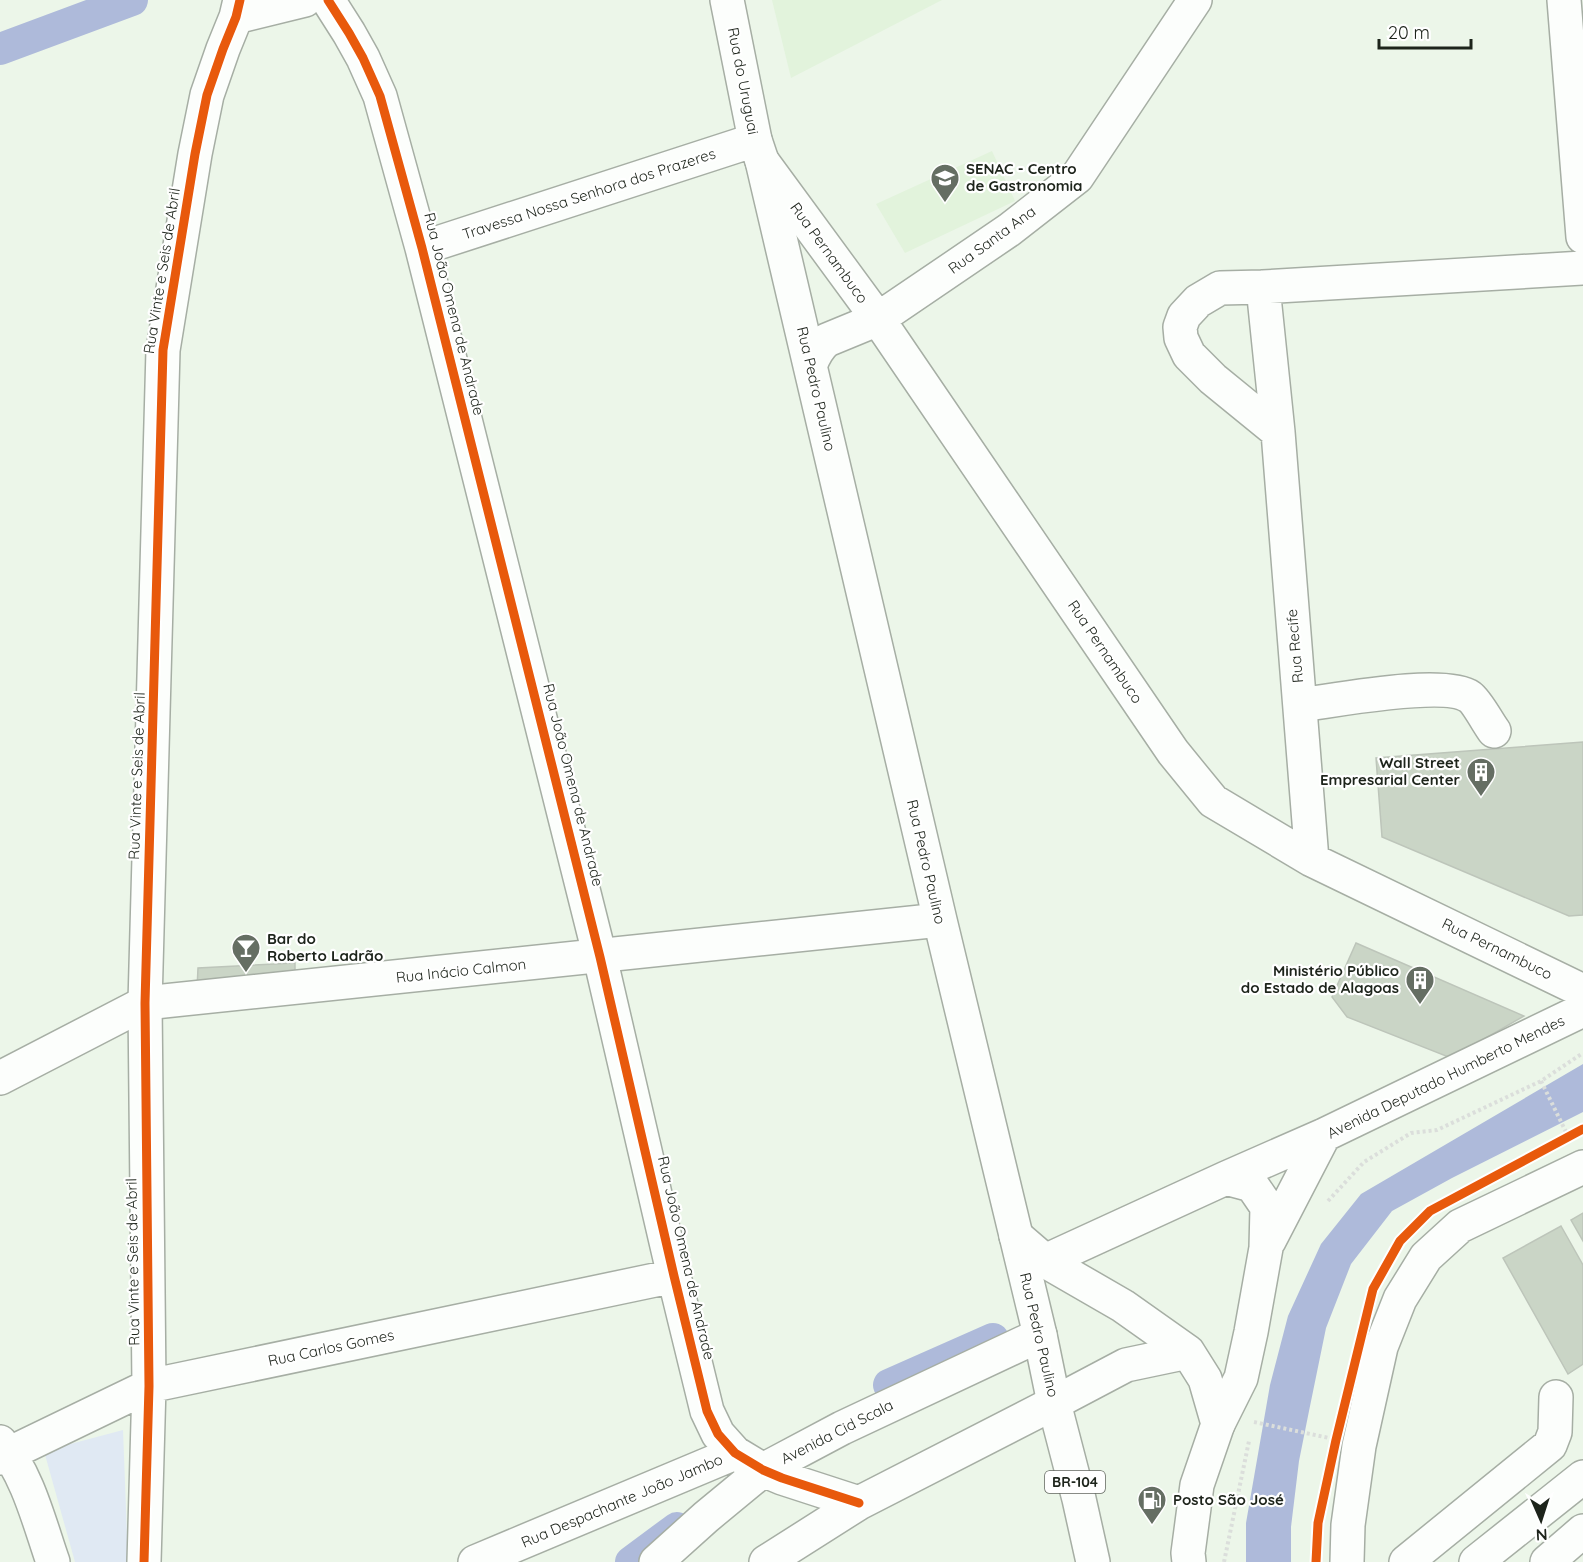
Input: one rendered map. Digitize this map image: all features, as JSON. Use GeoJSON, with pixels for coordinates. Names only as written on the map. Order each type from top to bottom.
{"type":"FeatureCollection","features":[{"type":"Feature","properties":{"kind":"main road"},"geometry":{"type":"LineString","coordinates":[[238,9],[305,0]]}},
{"type":"Feature","properties":{"kind":"main road","name":"Rua João Omena de Andrade"},"geometry":{"type":"LineString","coordinates":[[328,0],[359,50],[380,96],[422,248],[600,957],[707,1411],[718,1434],[735,1453],[762,1470],[859,1503]]}},
{"type":"Feature","properties":{"kind":"main road","name":"Rua do Uruguai"},"geometry":{"type":"LineString","coordinates":[[727,0],[758,150]]}},
{"type":"Feature","properties":{"kind":"main road","name":"Rua Santa Ana"},"geometry":{"type":"LineString","coordinates":[[810,366],[820,345],[827,340],[878,319],[1009,230],[1077,177],[1195,0]]}},
{"type":"Feature","properties":{"kind":"main road"},"geometry":{"type":"LineString","coordinates":[[1564,0],[1583,237]]}},
{"type":"Feature","properties":{"kind":"main road","name":"Rua Vinte e Seis de Abril"},"geometry":{"type":"LineString","coordinates":[[144,1562],[149,1386],[146,1003],[163,350],[207,95],[238,9]]}},
{"type":"Feature","properties":{"kind":"main road","name":"Travessa Nossa Senhora dos Prazeres"},"geometry":{"type":"LineString","coordinates":[[422,248],[758,150]]}},
{"type":"Feature","properties":{"kind":"main road","name":"Rua Pernambuco"},"geometry":{"type":"LineString","coordinates":[[758,150],[878,319],[1180,760],[1214,801],[1312,860],[1583,991]]}},
{"type":"Feature","properties":{"kind":"main road","name":"Rua Pedro Paulino"},"geometry":{"type":"LineString","coordinates":[[758,150],[1093,1562]]}},
{"type":"Feature","properties":{"kind":"main road"},"geometry":{"type":"LineString","coordinates":[[1278,432],[1213,379],[1189,355],[1181,338],[1180,327],[1184,316],[1198,301],[1220,288],[1583,268]]}},
{"type":"Feature","properties":{"kind":"main road","name":"Rua Recife"},"geometry":{"type":"LineString","coordinates":[[1263,287],[1278,432],[1312,860]]}},
{"type":"Feature","properties":{"kind":"main road"},"geometry":{"type":"LineString","coordinates":[[1300,705],[1386,693],[1428,690],[1454,692],[1470,697],[1494,731]]}},
{"type":"Feature","properties":{"kind":"main road","name":"Rua Inácio Calmon"},"geometry":{"type":"LineString","coordinates":[[0,1078],[146,1003],[940,920]]}},
{"type":"Feature","properties":{"kind":"main road","name":"Avenida Deputado Humberto Mendes"},"geometry":{"type":"LineString","coordinates":[[1266,1248],[1324,1135],[1583,1010]]}},
{"type":"Feature","properties":{"kind":"main road"},"geometry":{"type":"LineString","coordinates":[[1045,1261],[1324,1135]]}},
{"type":"Feature","properties":{"kind":"main road"},"geometry":{"type":"LineString","coordinates":[[1347,1562],[1348,1525],[1359,1446],[1381,1347],[1400,1299],[1426,1257],[1460,1226],[1583,1167]]}},
{"type":"Feature","properties":{"kind":"main road","name":"Avenida Deputado Humberto Mendes"},"geometry":{"type":"LineString","coordinates":[[1189,1562],[1188,1553],[1197,1485],[1218,1424],[1241,1378],[1266,1248],[1267,1207],[1252,1185],[1226,1178]]}},
{"type":"Feature","properties":{"kind":"main road"},"geometry":{"type":"LineString","coordinates":[[1016,1236],[1045,1261],[1123,1306],[1188,1352],[1205,1378],[1218,1424]]}},
{"type":"Feature","properties":{"kind":"main road","name":"Rua Carlos Gomes"},"geometry":{"type":"LineString","coordinates":[[3,1451],[149,1386],[674,1276]]}},
{"type":"Feature","properties":{"kind":"main road","name":"Avenida Cid Scala"},"geometry":{"type":"LineString","coordinates":[[656,1562],[762,1470],[842,1428],[1040,1335]]}},
{"type":"Feature","properties":{"kind":"main road"},"geometry":{"type":"LineString","coordinates":[[765,1562],[859,1503],[1126,1365],[1188,1352]]}},
{"type":"Feature","properties":{"kind":"main road"},"geometry":{"type":"LineString","coordinates":[[1406,1562],[1550,1445],[1555,1432],[1556,1398]]}},
{"type":"Feature","properties":{"kind":"main road"},"geometry":{"type":"LineString","coordinates":[[3,1451],[28,1491],[53,1562]]}},
{"type":"Feature","properties":{"kind":"main road","name":"Rua Despachante João Jambo"},"geometry":{"type":"LineString","coordinates":[[476,1562],[735,1453]]}},
{"type":"Feature","properties":{"kind":"main road"},"geometry":{"type":"LineString","coordinates":[[1476,1562],[1583,1477]]}},
{"type":"Feature","properties":{"kind":"main road"},"geometry":{"type":"LineString","coordinates":[[1547,1562],[1583,1531]]}},
{"type":"Feature","properties":{"kind":"path"},"geometry":{"type":"LineString","coordinates":[[1322,1209],[1364,1162],[1411,1133],[1437,1130],[1540,1082],[1583,1053]]}},
{"type":"Feature","properties":{"kind":"path"},"geometry":{"type":"LineString","coordinates":[[1540,1082],[1572,1134],[1558,1142]]}},
{"type":"Feature","properties":{"kind":"path"},"geometry":{"type":"LineString","coordinates":[[1252,1422],[1336,1440]]}},
{"type":"Feature","properties":{"kind":"path"},"geometry":{"type":"LineString","coordinates":[[1333,1450],[1338,1428]]}},
{"type":"Feature","properties":{"kind":"path"},"geometry":{"type":"LineString","coordinates":[[1224,1562],[1250,1433]]}},
{"type":"Feature","properties":{"kind":"shaded area"},"geometry":{"type":"Polygon","coordinates":[[[772,0],[942,0],[791,78],[772,0]]]}},
{"type":"Feature","properties":{"kind":"shaded area","name":"SENAC - Centro de Gastronomia"},"geometry":{"type":"Polygon","coordinates":[[[992,151],[1015,201],[905,253],[876,204],[992,151]]]}},
{"type":"Feature","properties":{"kind":"shaded area"},"geometry":{"type":"Polygon","coordinates":[[[123,1430],[128,1562],[75,1562],[44,1451],[123,1430]]]}},
{"type":"Feature","properties":{"kind":"water"},"geometry":{"type":"Polygon","coordinates":[[[1583,1064],[1583,1112],[1392,1211],[1351,1264],[1326,1328],[1309,1411],[1299,1461],[1291,1527],[1291,1562],[1246,1562],[1246,1523],[1270,1385],[1288,1316],[1321,1244],[1361,1194],[1583,1064]]]}},
{"type":"Feature","properties":{"kind":"building","name":"Wall Street Empresarial Center"},"geometry":{"type":"Polygon","coordinates":[[[1583,742],[1583,915],[1569,916],[1382,837],[1376,758],[1583,742]]]}},
{"type":"Feature","properties":{"kind":"building","name":"Ministério Público do Estado de Alagoas"},"geometry":{"type":"Polygon","coordinates":[[[1356,943],[1524,1016],[1451,1058],[1347,1017],[1332,997],[1356,943]]]}},
{"type":"Feature","properties":{"kind":"building","name":"Bar do Roberto Ladrão"},"geometry":{"type":"Polygon","coordinates":[[[295,963],[295,978],[197,989],[198,968],[295,963]]]}},
{"type":"Feature","properties":{"kind":"building"},"geometry":{"type":"Polygon","coordinates":[[[1583,1213],[1583,1241],[1571,1220],[1583,1213]]]}},
{"type":"Feature","properties":{"kind":"building"},"geometry":{"type":"Polygon","coordinates":[[[1561,1226],[1583,1265],[1583,1364],[1568,1374],[1503,1258],[1561,1226]]]}},
{"type":"Feature","properties":{"kind":"waterway"},"geometry":{"type":"LineString","coordinates":[[0,49],[132,0]]}},
{"type":"Feature","properties":{"kind":"waterway"},"geometry":{"type":"LineString","coordinates":[[889,1385],[993,1339]]}},
{"type":"Feature","properties":{"kind":"waterway"},"geometry":{"type":"LineString","coordinates":[[631,1562],[677,1528]]}},
{"type":"Feature","properties":{"kind":"cycle path"},"geometry":{"type":"LineString","coordinates":[[144,1562],[149,1386],[145,1003],[163,350],[207,95],[240,0]]}},
{"type":"Feature","properties":{"kind":"cycle path"},"geometry":{"type":"LineString","coordinates":[[328,0],[363,58],[380,96],[422,248],[600,957],[707,1411],[718,1434],[735,1453],[763,1470],[859,1503]]}},
{"type":"Feature","properties":{"kind":"cycle path"},"geometry":{"type":"LineString","coordinates":[[1316,1562],[1318,1523],[1373,1289],[1400,1241],[1430,1211],[1583,1129]]}},
{"type":"Feature","properties":{"kind":"place","name":"SENAC - Centro de Gastronomia"},"geometry":{"type":"Point","coordinates":[945,204]}},
{"type":"Feature","properties":{"kind":"place","name":"Wall Street Empresarial Center"},"geometry":{"type":"Point","coordinates":[1481,798]}},
{"type":"Feature","properties":{"kind":"place","name":"Bar do Roberto Ladrão"},"geometry":{"type":"Point","coordinates":[246,974]}},
{"type":"Feature","properties":{"kind":"place","name":"Ministério Público do Estado de Alagoas"},"geometry":{"type":"Point","coordinates":[1420,1006]}},
{"type":"Feature","properties":{"kind":"place","name":"Posto São José"},"geometry":{"type":"Point","coordinates":[1152,1526]}}]}
